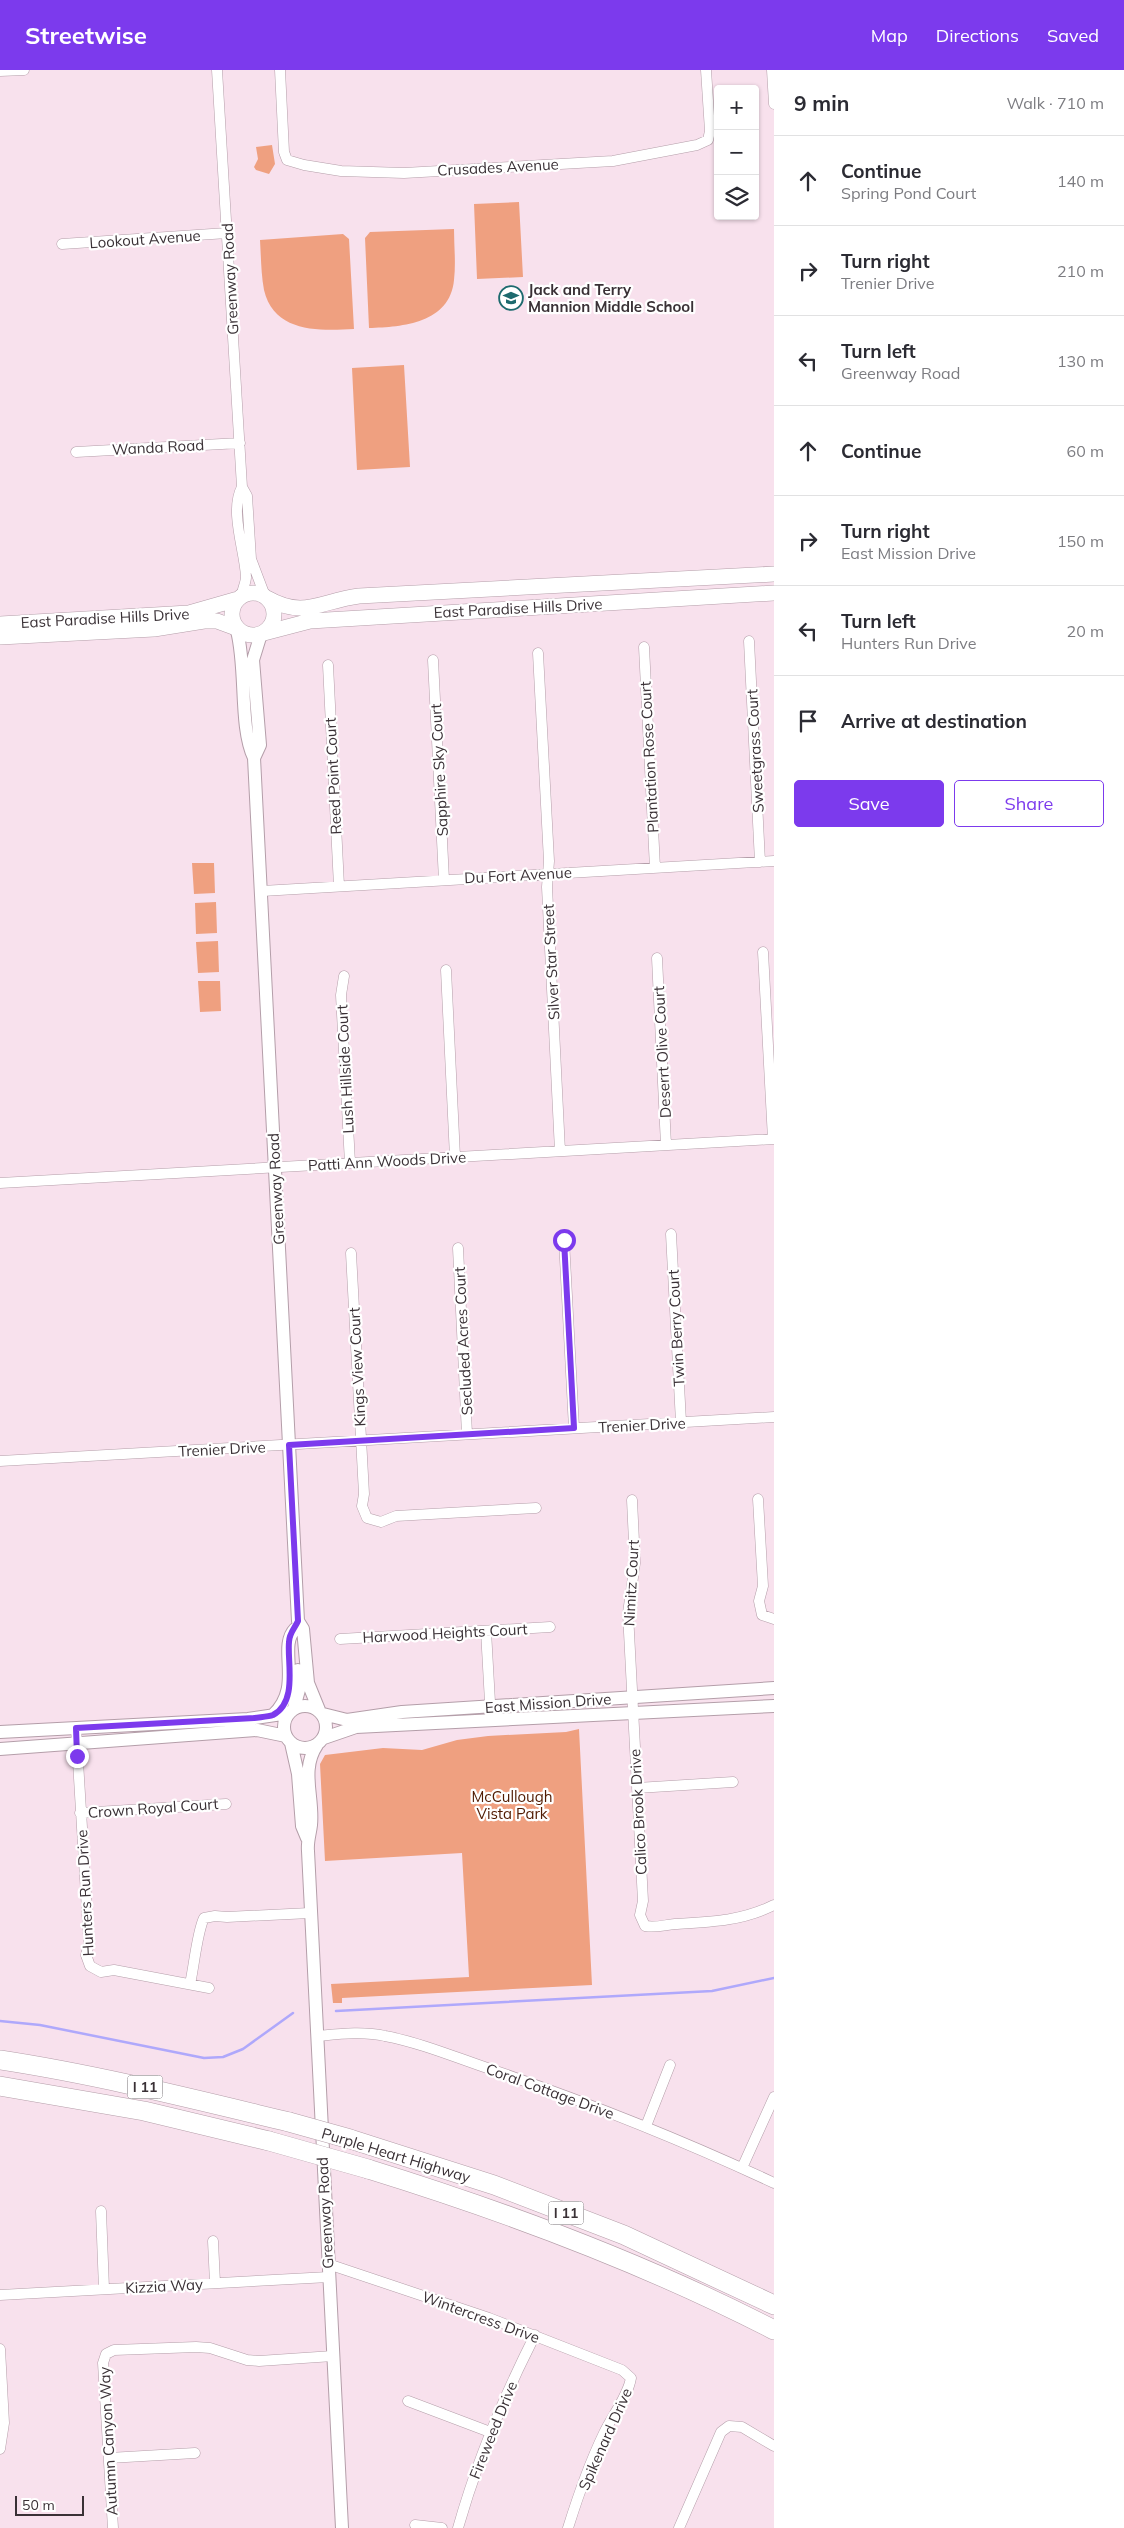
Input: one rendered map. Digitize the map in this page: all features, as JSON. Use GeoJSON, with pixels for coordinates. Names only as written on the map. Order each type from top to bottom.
{"type":"FeatureCollection","features":[{"type":"Feature","properties":{"kind":"highway","name":"Purple Heart Highway"},"geometry":{"type":"LineString","coordinates":[[0,2060],[60,2069],[154,2089],[350,2139],[494,2185],[624,2235],[774,2305]]}},
{"type":"Feature","properties":{"kind":"highway","name":"Purple Heart Highway"},"geometry":{"type":"LineString","coordinates":[[0,2086],[144,2111],[269,2141],[368,2169],[470,2202],[556,2234],[673,2282],[774,2330]]}},
{"type":"Feature","properties":{"kind":"main road","name":"East Paradise Hills Drive"},"geometry":{"type":"LineString","coordinates":[[266,597],[285,607],[296,609],[358,596],[774,574]]}},
{"type":"Feature","properties":{"kind":"main road"},"geometry":{"type":"LineString","coordinates":[[254,593],[266,597],[274,609],[273,622],[262,634],[251,636],[237,629],[232,617],[233,609],[240,598],[254,593]]}},
{"type":"Feature","properties":{"kind":"main road","name":"East Paradise Hills Drive"},"geometry":{"type":"LineString","coordinates":[[262,634],[285,626],[318,620],[774,593]]}},
{"type":"Feature","properties":{"kind":"main road","name":"East Paradise Hills Drive"},"geometry":{"type":"LineString","coordinates":[[0,624],[189,614],[240,598]]}},
{"type":"Feature","properties":{"kind":"main road","name":"East Paradise Hills Drive"},"geometry":{"type":"LineString","coordinates":[[0,637],[159,629],[204,621],[217,621],[237,629]]}},
{"type":"Feature","properties":{"kind":"street"},"geometry":{"type":"LineString","coordinates":[[0,71],[24,70]]}},
{"type":"Feature","properties":{"kind":"street","name":"Greenway Road"},"geometry":{"type":"LineString","coordinates":[[217,70],[242,487],[247,496],[251,559],[266,597]]}},
{"type":"Feature","properties":{"kind":"street","name":"Crusades Avenue"},"geometry":{"type":"LineString","coordinates":[[280,70],[284,152],[287,160],[304,165],[341,171],[404,173],[613,160],[697,145],[708,140],[710,131],[706,70]]}},
{"type":"Feature","properties":{"kind":"street"},"geometry":{"type":"LineString","coordinates":[[772,70],[774,104]]}},
{"type":"Feature","properties":{"kind":"street","name":"Lookout Avenue"},"geometry":{"type":"LineString","coordinates":[[62,244],[227,234]]}},
{"type":"Feature","properties":{"kind":"street","name":"Wanda Road"},"geometry":{"type":"LineString","coordinates":[[76,452],[240,443]]}},
{"type":"Feature","properties":{"kind":"street","name":"Greenway Road"},"geometry":{"type":"LineString","coordinates":[[240,598],[246,574],[239,530],[238,495],[242,487]]}},
{"type":"Feature","properties":{"kind":"street","name":"Greenway Road"},"geometry":{"type":"LineString","coordinates":[[237,629],[243,658],[248,745],[254,758],[262,891],[300,1684],[291,1710]]}},
{"type":"Feature","properties":{"kind":"street","name":"Greenway Road"},"geometry":{"type":"LineString","coordinates":[[254,758],[260,745],[253,660],[262,634]]}},
{"type":"Feature","properties":{"kind":"street","name":"Sweetgrass Court"},"geometry":{"type":"LineString","coordinates":[[749,641],[760,862]]}},
{"type":"Feature","properties":{"kind":"street","name":"Plantation Rose Court"},"geometry":{"type":"LineString","coordinates":[[644,647],[655,868]]}},
{"type":"Feature","properties":{"kind":"street","name":"Silver Star Street"},"geometry":{"type":"LineString","coordinates":[[538,653],[560,1151]]}},
{"type":"Feature","properties":{"kind":"street","name":"Sapphire Sky Court"},"geometry":{"type":"LineString","coordinates":[[433,660],[444,880]]}},
{"type":"Feature","properties":{"kind":"street","name":"Reed Point Court"},"geometry":{"type":"LineString","coordinates":[[328,665],[339,886]]}},
{"type":"Feature","properties":{"kind":"street","name":"Du Fort Avenue"},"geometry":{"type":"LineString","coordinates":[[262,891],[774,862]]}},
{"type":"Feature","properties":{"kind":"street"},"geometry":{"type":"LineString","coordinates":[[763,952],[773,1139]]}},
{"type":"Feature","properties":{"kind":"street","name":"Deserrt Olive Court"},"geometry":{"type":"LineString","coordinates":[[657,958],[666,1146]]}},
{"type":"Feature","properties":{"kind":"street"},"geometry":{"type":"LineString","coordinates":[[446,970],[455,1157]]}},
{"type":"Feature","properties":{"kind":"street","name":"Lush Hillside Court"},"geometry":{"type":"LineString","coordinates":[[344,976],[342,995],[350,1163]]}},
{"type":"Feature","properties":{"kind":"street","name":"Patti Ann Woods Drive"},"geometry":{"type":"LineString","coordinates":[[0,1183],[773,1139]]}},
{"type":"Feature","properties":{"kind":"street","name":"Twin Berry Court"},"geometry":{"type":"LineString","coordinates":[[671,1234],[681,1422]]}},
{"type":"Feature","properties":{"kind":"street"},"geometry":{"type":"LineString","coordinates":[[564,1240],[574,1428]]}},
{"type":"Feature","properties":{"kind":"street","name":"Secluded Acres Court"},"geometry":{"type":"LineString","coordinates":[[458,1248],[467,1434]]}},
{"type":"Feature","properties":{"kind":"street","name":"Kings View Court"},"geometry":{"type":"LineString","coordinates":[[351,1252],[364,1494],[362,1506],[366,1518],[382,1522],[396,1516],[536,1508]]}},
{"type":"Feature","properties":{"kind":"street","name":"Trenier Drive"},"geometry":{"type":"LineString","coordinates":[[0,1461],[774,1417]]}},
{"type":"Feature","properties":{"kind":"street"},"geometry":{"type":"LineString","coordinates":[[758,1499],[763,1586],[759,1601],[762,1615],[774,1619]]}},
{"type":"Feature","properties":{"kind":"street","name":"Nimitz Court"},"geometry":{"type":"LineString","coordinates":[[632,1500],[635,1563],[628,1614],[632,1696]]}},
{"type":"Feature","properties":{"kind":"street"},"geometry":{"type":"LineString","coordinates":[[273,1715],[284,1702],[288,1689],[290,1679],[288,1643],[296,1625]]}},
{"type":"Feature","properties":{"kind":"street","name":"Greenway Road"},"geometry":{"type":"LineString","coordinates":[[296,1625],[303,1629],[308,1683],[321,1712]]}},
{"type":"Feature","properties":{"kind":"street","name":"Harwood Heights Court"},"geometry":{"type":"LineString","coordinates":[[340,1639],[550,1627]]}},
{"type":"Feature","properties":{"kind":"street"},"geometry":{"type":"LineString","coordinates":[[486,1631],[490,1714]]}},
{"type":"Feature","properties":{"kind":"street","name":"East Mission Drive"},"geometry":{"type":"LineString","coordinates":[[320,1741],[356,1728],[490,1714],[632,1696],[774,1688]]}},
{"type":"Feature","properties":{"kind":"street","name":"Calico Brook Drive"},"geometry":{"type":"LineString","coordinates":[[632,1696],[643,1901],[640,1914],[645,1926],[657,1928],[669,1925],[729,1921],[774,1905]]}},
{"type":"Feature","properties":{"kind":"street"},"geometry":{"type":"LineString","coordinates":[[0,1732],[273,1715],[306,1706],[321,1712],[326,1724],[320,1741],[305,1748],[288,1739],[257,1730],[0,1749]]}},
{"type":"Feature","properties":{"kind":"street","name":"East Mission Drive"},"geometry":{"type":"LineString","coordinates":[[321,1712],[347,1720],[402,1712],[490,1714],[633,1713],[774,1706]]}},
{"type":"Feature","properties":{"kind":"street"},"geometry":{"type":"LineString","coordinates":[[288,1739],[284,1726],[291,1710]]}},
{"type":"Feature","properties":{"kind":"street","name":"Hunters Run Drive"},"geometry":{"type":"LineString","coordinates":[[76,1728],[89,1944],[86,1955],[90,1966],[101,1972],[114,1970],[209,1988]]}},
{"type":"Feature","properties":{"kind":"street","name":"Greenway Road"},"geometry":{"type":"LineString","coordinates":[[288,1739],[298,1774],[302,1826],[307,1838]]}},
{"type":"Feature","properties":{"kind":"street","name":"Greenway Road"},"geometry":{"type":"LineString","coordinates":[[320,1741],[308,1767],[311,1825],[307,1838],[342,2528]]}},
{"type":"Feature","properties":{"kind":"street"},"geometry":{"type":"LineString","coordinates":[[637,1788],[733,1782]]}},
{"type":"Feature","properties":{"kind":"street","name":"Crown Royal Court"},"geometry":{"type":"LineString","coordinates":[[80,1813],[226,1804]]}},
{"type":"Feature","properties":{"kind":"street"},"geometry":{"type":"LineString","coordinates":[[190,1984],[200,1936],[200,1927],[204,1918],[310,1913]]}},
{"type":"Feature","properties":{"kind":"street","name":"Coral Cottage Drive"},"geometry":{"type":"LineString","coordinates":[[317,2036],[370,2034],[407,2042],[540,2086],[646,2126],[774,2183]]}},
{"type":"Feature","properties":{"kind":"street"},"geometry":{"type":"LineString","coordinates":[[646,2126],[670,2065]]}},
{"type":"Feature","properties":{"kind":"street"},"geometry":{"type":"LineString","coordinates":[[742,2168],[774,2097]]}},
{"type":"Feature","properties":{"kind":"street"},"geometry":{"type":"LineString","coordinates":[[101,2211],[104,2289]]}},
{"type":"Feature","properties":{"kind":"street"},"geometry":{"type":"LineString","coordinates":[[213,2241],[216,2283]]}},
{"type":"Feature","properties":{"kind":"street","name":"Kizzia Way"},"geometry":{"type":"LineString","coordinates":[[0,2295],[216,2283],[328,2271]]}},
{"type":"Feature","properties":{"kind":"street","name":"Wintercress Drive"},"geometry":{"type":"LineString","coordinates":[[328,2271],[438,2300],[622,2370],[631,2378]]}},
{"type":"Feature","properties":{"kind":"street","name":"Fireweed Drive"},"geometry":{"type":"LineString","coordinates":[[458,2528],[490,2432],[535,2336]]}},
{"type":"Feature","properties":{"kind":"street","name":"Autumn Canyon Way"},"geometry":{"type":"LineString","coordinates":[[113,2528],[103,2363],[106,2354],[114,2350],[196,2347],[210,2348],[253,2360],[333,2356]]}},
{"type":"Feature","properties":{"kind":"street"},"geometry":{"type":"LineString","coordinates":[[0,2349],[4,2423],[0,2449]]}},
{"type":"Feature","properties":{"kind":"street","name":"Spikenard Drive"},"geometry":{"type":"LineString","coordinates":[[568,2528],[592,2460],[620,2400],[629,2390],[631,2378]]}},
{"type":"Feature","properties":{"kind":"street"},"geometry":{"type":"LineString","coordinates":[[408,2401],[490,2432]]}},
{"type":"Feature","properties":{"kind":"street"},"geometry":{"type":"LineString","coordinates":[[679,2528],[721,2432],[729,2426],[742,2427],[774,2446]]}},
{"type":"Feature","properties":{"kind":"street"},"geometry":{"type":"LineString","coordinates":[[109,2458],[195,2453]]}},
{"type":"Feature","properties":{"kind":"street"},"geometry":{"type":"LineString","coordinates":[[415,2524],[429,2524],[442,2528]]}},
{"type":"Feature","properties":{"kind":"green space"},"geometry":{"type":"Polygon","coordinates":[[[272,145],[275,164],[269,174],[256,170],[254,167],[258,159],[256,147],[272,145]]]}},
{"type":"Feature","properties":{"kind":"green space"},"geometry":{"type":"Polygon","coordinates":[[[519,202],[523,277],[477,279],[474,204],[519,202]]]}},
{"type":"Feature","properties":{"kind":"green space"},"geometry":{"type":"Polygon","coordinates":[[[454,229],[454,280],[451,294],[444,305],[434,314],[410,324],[369,328],[365,238],[370,232],[454,229]]]}},
{"type":"Feature","properties":{"kind":"green space"},"geometry":{"type":"Polygon","coordinates":[[[343,234],[349,239],[354,329],[313,329],[288,322],[277,315],[269,304],[264,290],[260,240],[343,234]]]}},
{"type":"Feature","properties":{"kind":"green space"},"geometry":{"type":"Polygon","coordinates":[[[404,365],[410,467],[357,470],[352,368],[404,365]]]}},
{"type":"Feature","properties":{"kind":"green space"},"geometry":{"type":"Polygon","coordinates":[[[192,863],[214,863],[215,893],[194,894],[192,863]]]}},
{"type":"Feature","properties":{"kind":"green space"},"geometry":{"type":"Polygon","coordinates":[[[216,902],[217,933],[196,934],[195,903],[216,902]]]}},
{"type":"Feature","properties":{"kind":"green space"},"geometry":{"type":"Polygon","coordinates":[[[218,941],[219,972],[198,973],[196,942],[218,941]]]}},
{"type":"Feature","properties":{"kind":"green space"},"geometry":{"type":"Polygon","coordinates":[[[198,981],[220,981],[221,1011],[200,1012],[198,981]]]}},
{"type":"Feature","properties":{"kind":"green space","name":"McCullough Vista Park"},"geometry":{"type":"Polygon","coordinates":[[[579,1729],[592,1985],[342,1998],[342,2003],[333,2003],[331,1984],[469,1977],[462,1853],[325,1861],[320,1764],[325,1755],[383,1748],[422,1750],[457,1740],[488,1736],[566,1732],[579,1729]]]}},
{"type":"Feature","properties":{"kind":"waterway"},"geometry":{"type":"LineString","coordinates":[[336,2011],[712,1991],[774,1978]]}},
{"type":"Feature","properties":{"kind":"waterway"},"geometry":{"type":"LineString","coordinates":[[0,2021],[40,2025],[204,2058],[223,2057],[243,2049],[293,2013]]}},
{"type":"Feature","properties":{"kind":"place","name":"Jack and Terry Mannion Middle School"},"geometry":{"type":"Point","coordinates":[511,298]}},
{"type":"Feature","properties":{"kind":"route"},"geometry":{"type":"LineString","coordinates":[[77,1756],[76,1728],[254,1718],[273,1715],[284,1702],[290,1679],[288,1643],[298,1621],[289,1445],[574,1428],[564,1240]]}}]}
